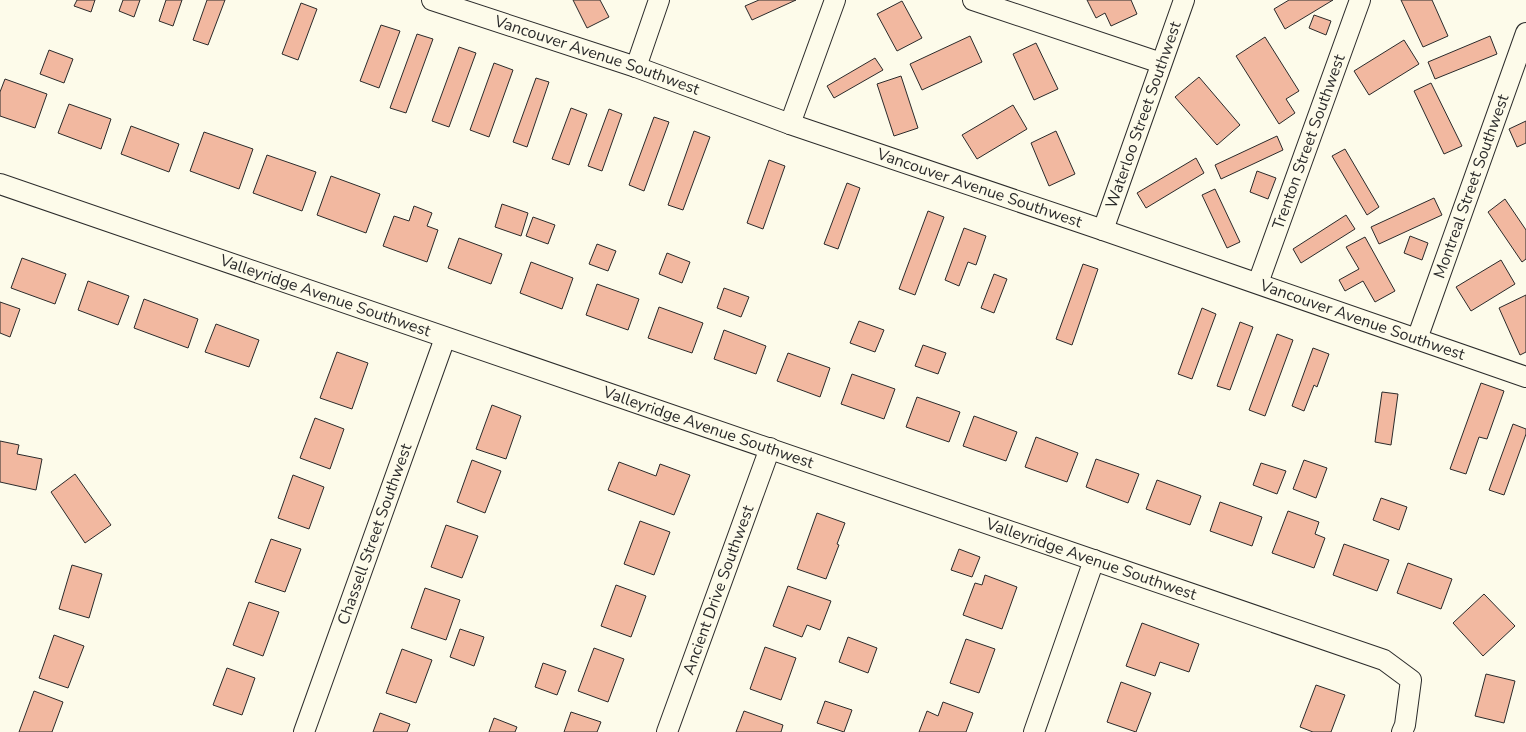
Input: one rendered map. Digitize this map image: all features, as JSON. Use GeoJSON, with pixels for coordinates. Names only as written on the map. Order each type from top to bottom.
{"type":"FeatureCollection","features":[{"type":"Feature","properties":{"kind":"street","name":"Vancouver Avenue Southwest"},"geometry":{"type":"LineString","coordinates":[[432,0],[478,8],[790,124],[1103,230],[1526,377]]}},
{"type":"Feature","properties":{"kind":"street"},"geometry":{"type":"LineString","coordinates":[[636,67],[659,0]]}},
{"type":"Feature","properties":{"kind":"street"},"geometry":{"type":"LineString","coordinates":[[790,124],[834,0]]}},
{"type":"Feature","properties":{"kind":"street"},"geometry":{"type":"LineString","coordinates":[[973,0],[1161,63]]}},
{"type":"Feature","properties":{"kind":"street","name":"Waterloo Street Southwest"},"geometry":{"type":"LineString","coordinates":[[1103,230],[1184,0]]}},
{"type":"Feature","properties":{"kind":"street","name":"Trenton Street Southwest"},"geometry":{"type":"LineString","coordinates":[[1258,284],[1360,0]]}},
{"type":"Feature","properties":{"kind":"street","name":"Montreal Street Southwest"},"geometry":{"type":"LineString","coordinates":[[1417,339],[1526,33]]}},
{"type":"Feature","properties":{"kind":"street","name":"Valleyridge Avenue Southwest"},"geometry":{"type":"LineString","coordinates":[[0,184],[1384,660],[1411,680],[1405,724],[1402,732]]}},
{"type":"Feature","properties":{"kind":"street","name":"Chassell Street Southwest"},"geometry":{"type":"LineString","coordinates":[[304,732],[445,338]]}},
{"type":"Feature","properties":{"kind":"street","name":"Ancient Drive Southwest"},"geometry":{"type":"LineString","coordinates":[[667,732],[770,448]]}},
{"type":"Feature","properties":{"kind":"street"},"geometry":{"type":"LineString","coordinates":[[1034,732],[1094,560]]}},
{"type":"Feature","properties":{"kind":"building"},"geometry":{"type":"Polygon","coordinates":[[[77,0],[95,0],[91,12],[74,6],[77,0]]]}},
{"type":"Feature","properties":{"kind":"building"},"geometry":{"type":"Polygon","coordinates":[[[123,0],[140,0],[134,17],[119,11],[123,0]]]}},
{"type":"Feature","properties":{"kind":"building"},"geometry":{"type":"Polygon","coordinates":[[[166,0],[182,0],[173,26],[159,21],[166,0]]]}},
{"type":"Feature","properties":{"kind":"building"},"geometry":{"type":"Polygon","coordinates":[[[207,0],[225,0],[208,45],[193,40],[207,0]]]}},
{"type":"Feature","properties":{"kind":"building"},"geometry":{"type":"Polygon","coordinates":[[[573,0],[600,0],[609,17],[587,28],[573,0]]]}},
{"type":"Feature","properties":{"kind":"building"},"geometry":{"type":"Polygon","coordinates":[[[759,0],[796,0],[752,20],[745,6],[759,0]]]}},
{"type":"Feature","properties":{"kind":"building"},"geometry":{"type":"Polygon","coordinates":[[[1087,0],[1131,0],[1137,14],[1111,26],[1105,13],[1096,18],[1087,0]]]}},
{"type":"Feature","properties":{"kind":"building"},"geometry":{"type":"Polygon","coordinates":[[[1289,0],[1333,0],[1285,29],[1274,9],[1289,0]]]}},
{"type":"Feature","properties":{"kind":"building"},"geometry":{"type":"Polygon","coordinates":[[[1401,0],[1432,0],[1448,36],[1423,47],[1401,0]]]}},
{"type":"Feature","properties":{"kind":"building"},"geometry":{"type":"Polygon","coordinates":[[[902,1],[922,38],[897,51],[877,14],[902,1]]]}},
{"type":"Feature","properties":{"kind":"building"},"geometry":{"type":"Polygon","coordinates":[[[301,3],[317,9],[298,60],[282,54],[301,3]]]}},
{"type":"Feature","properties":{"kind":"building"},"geometry":{"type":"Polygon","coordinates":[[[1314,15],[1331,21],[1326,35],[1309,28],[1314,15]]]}},
{"type":"Feature","properties":{"kind":"building"},"geometry":{"type":"Polygon","coordinates":[[[381,25],[400,31],[379,88],[360,81],[381,25]]]}},
{"type":"Feature","properties":{"kind":"building"},"geometry":{"type":"Polygon","coordinates":[[[417,34],[433,39],[406,113],[390,108],[417,34]]]}},
{"type":"Feature","properties":{"kind":"building"},"geometry":{"type":"Polygon","coordinates":[[[970,36],[982,62],[922,90],[910,64],[970,36]]]}},
{"type":"Feature","properties":{"kind":"building"},"geometry":{"type":"Polygon","coordinates":[[[1490,36],[1497,54],[1435,79],[1428,62],[1490,36]]]}},
{"type":"Feature","properties":{"kind":"building"},"geometry":{"type":"Polygon","coordinates":[[[1265,37],[1299,91],[1286,99],[1295,113],[1279,124],[1236,56],[1265,37]]]}},
{"type":"Feature","properties":{"kind":"building"},"geometry":{"type":"Polygon","coordinates":[[[1404,40],[1419,64],[1369,95],[1354,71],[1404,40]]]}},
{"type":"Feature","properties":{"kind":"building"},"geometry":{"type":"Polygon","coordinates":[[[1036,43],[1058,89],[1034,100],[1013,54],[1036,43]]]}},
{"type":"Feature","properties":{"kind":"building"},"geometry":{"type":"Polygon","coordinates":[[[459,47],[476,53],[449,127],[432,121],[459,47]]]}},
{"type":"Feature","properties":{"kind":"building"},"geometry":{"type":"Polygon","coordinates":[[[49,50],[73,59],[64,83],[40,74],[49,50]]]}},
{"type":"Feature","properties":{"kind":"building"},"geometry":{"type":"Polygon","coordinates":[[[875,58],[883,70],[834,98],[827,86],[875,58]]]}},
{"type":"Feature","properties":{"kind":"building"},"geometry":{"type":"Polygon","coordinates":[[[494,63],[513,70],[489,137],[470,130],[494,63]]]}},
{"type":"Feature","properties":{"kind":"building"},"geometry":{"type":"Polygon","coordinates":[[[901,76],[918,128],[894,136],[877,84],[901,76]]]}},
{"type":"Feature","properties":{"kind":"building"},"geometry":{"type":"Polygon","coordinates":[[[1199,77],[1240,125],[1217,145],[1175,97],[1199,77]]]}},
{"type":"Feature","properties":{"kind":"building"},"geometry":{"type":"Polygon","coordinates":[[[536,78],[549,82],[527,147],[513,142],[536,78]]]}},
{"type":"Feature","properties":{"kind":"building"},"geometry":{"type":"Polygon","coordinates":[[[5,79],[47,94],[35,128],[0,116],[0,92],[5,79]]]}},
{"type":"Feature","properties":{"kind":"building"},"geometry":{"type":"Polygon","coordinates":[[[1431,83],[1462,146],[1444,154],[1414,91],[1431,83]]]}},
{"type":"Feature","properties":{"kind":"building"},"geometry":{"type":"Polygon","coordinates":[[[69,104],[111,119],[101,149],[58,133],[69,104]]]}},
{"type":"Feature","properties":{"kind":"building"},"geometry":{"type":"Polygon","coordinates":[[[1013,105],[1027,129],[977,159],[962,135],[1013,105]]]}},
{"type":"Feature","properties":{"kind":"building"},"geometry":{"type":"Polygon","coordinates":[[[571,108],[587,114],[569,165],[552,159],[571,108]]]}},
{"type":"Feature","properties":{"kind":"building"},"geometry":{"type":"Polygon","coordinates":[[[609,109],[622,114],[602,171],[588,166],[609,109]]]}},
{"type":"Feature","properties":{"kind":"building"},"geometry":{"type":"Polygon","coordinates":[[[654,117],[669,122],[644,191],[629,185],[654,117]]]}},
{"type":"Feature","properties":{"kind":"building"},"geometry":{"type":"Polygon","coordinates":[[[1526,121],[1526,143],[1517,147],[1509,129],[1526,121]]]}},
{"type":"Feature","properties":{"kind":"building"},"geometry":{"type":"Polygon","coordinates":[[[131,126],[179,144],[169,172],[121,154],[131,126]]]}},
{"type":"Feature","properties":{"kind":"building"},"geometry":{"type":"Polygon","coordinates":[[[694,131],[710,137],[683,210],[668,205],[694,131]]]}},
{"type":"Feature","properties":{"kind":"building"},"geometry":{"type":"Polygon","coordinates":[[[1056,131],[1075,174],[1049,186],[1031,143],[1056,131]]]}},
{"type":"Feature","properties":{"kind":"building"},"geometry":{"type":"Polygon","coordinates":[[[204,132],[253,149],[239,189],[190,171],[204,132]]]}},
{"type":"Feature","properties":{"kind":"building"},"geometry":{"type":"Polygon","coordinates":[[[1277,136],[1283,150],[1221,179],[1215,165],[1277,136]]]}},
{"type":"Feature","properties":{"kind":"building"},"geometry":{"type":"Polygon","coordinates":[[[1345,149],[1379,207],[1367,215],[1332,156],[1345,149]]]}},
{"type":"Feature","properties":{"kind":"building"},"geometry":{"type":"Polygon","coordinates":[[[267,155],[316,172],[302,211],[253,193],[267,155]]]}},
{"type":"Feature","properties":{"kind":"building"},"geometry":{"type":"Polygon","coordinates":[[[1196,158],[1204,173],[1146,208],[1137,193],[1196,158]]]}},
{"type":"Feature","properties":{"kind":"building"},"geometry":{"type":"Polygon","coordinates":[[[769,160],[785,166],[763,229],[747,223],[769,160]]]}},
{"type":"Feature","properties":{"kind":"building"},"geometry":{"type":"Polygon","coordinates":[[[1257,171],[1276,178],[1268,199],[1250,192],[1257,171]]]}},
{"type":"Feature","properties":{"kind":"building"},"geometry":{"type":"Polygon","coordinates":[[[331,176],[380,194],[366,233],[317,215],[331,176]]]}},
{"type":"Feature","properties":{"kind":"building"},"geometry":{"type":"Polygon","coordinates":[[[847,183],[860,188],[838,249],[824,244],[847,183]]]}},
{"type":"Feature","properties":{"kind":"building"},"geometry":{"type":"Polygon","coordinates":[[[1215,189],[1240,242],[1227,248],[1202,195],[1215,189]]]}},
{"type":"Feature","properties":{"kind":"building"},"geometry":{"type":"Polygon","coordinates":[[[1434,198],[1442,215],[1379,244],[1371,227],[1434,198]]]}},
{"type":"Feature","properties":{"kind":"building"},"geometry":{"type":"Polygon","coordinates":[[[1505,199],[1526,230],[1526,259],[1522,262],[1488,212],[1505,199]]]}},
{"type":"Feature","properties":{"kind":"building"},"geometry":{"type":"Polygon","coordinates":[[[502,204],[528,213],[521,236],[495,227],[502,204]]]}},
{"type":"Feature","properties":{"kind":"building"},"geometry":{"type":"Polygon","coordinates":[[[414,206],[432,213],[427,226],[438,230],[427,262],[383,246],[394,216],[409,221],[414,206]]]}},
{"type":"Feature","properties":{"kind":"building"},"geometry":{"type":"Polygon","coordinates":[[[928,211],[944,217],[915,295],[899,289],[928,211]]]}},
{"type":"Feature","properties":{"kind":"building"},"geometry":{"type":"Polygon","coordinates":[[[1346,215],[1355,229],[1301,263],[1293,249],[1346,215]]]}},
{"type":"Feature","properties":{"kind":"building"},"geometry":{"type":"Polygon","coordinates":[[[533,217],[555,225],[548,244],[526,236],[533,217]]]}},
{"type":"Feature","properties":{"kind":"building"},"geometry":{"type":"Polygon","coordinates":[[[964,228],[986,236],[976,265],[968,262],[959,286],[945,280],[964,228]]]}},
{"type":"Feature","properties":{"kind":"building"},"geometry":{"type":"Polygon","coordinates":[[[1410,236],[1428,243],[1422,260],[1404,253],[1410,236]]]}},
{"type":"Feature","properties":{"kind":"building"},"geometry":{"type":"Polygon","coordinates":[[[1365,237],[1395,291],[1375,302],[1363,281],[1345,291],[1339,280],[1359,269],[1346,247],[1365,237]]]}},
{"type":"Feature","properties":{"kind":"building"},"geometry":{"type":"Polygon","coordinates":[[[459,238],[502,254],[491,284],[448,268],[459,238]]]}},
{"type":"Feature","properties":{"kind":"building"},"geometry":{"type":"Polygon","coordinates":[[[597,244],[616,251],[608,271],[589,264],[597,244]]]}},
{"type":"Feature","properties":{"kind":"building"},"geometry":{"type":"Polygon","coordinates":[[[667,253],[690,262],[682,283],[659,274],[667,253]]]}},
{"type":"Feature","properties":{"kind":"building"},"geometry":{"type":"Polygon","coordinates":[[[22,258],[66,274],[55,304],[11,288],[22,258]]]}},
{"type":"Feature","properties":{"kind":"building"},"geometry":{"type":"Polygon","coordinates":[[[1501,260],[1515,284],[1471,311],[1456,287],[1501,260]]]}},
{"type":"Feature","properties":{"kind":"building"},"geometry":{"type":"Polygon","coordinates":[[[531,262],[573,278],[562,309],[520,293],[531,262]]]}},
{"type":"Feature","properties":{"kind":"building"},"geometry":{"type":"Polygon","coordinates":[[[1083,264],[1098,269],[1072,345],[1056,339],[1083,264]]]}},
{"type":"Feature","properties":{"kind":"building"},"geometry":{"type":"Polygon","coordinates":[[[994,274],[1007,279],[994,313],[981,308],[994,274]]]}},
{"type":"Feature","properties":{"kind":"building"},"geometry":{"type":"Polygon","coordinates":[[[88,281],[129,296],[118,325],[78,310],[88,281]]]}},
{"type":"Feature","properties":{"kind":"building"},"geometry":{"type":"Polygon","coordinates":[[[597,284],[639,299],[628,330],[586,315],[597,284]]]}},
{"type":"Feature","properties":{"kind":"building"},"geometry":{"type":"Polygon","coordinates":[[[724,288],[749,297],[741,317],[717,308],[724,288]]]}},
{"type":"Feature","properties":{"kind":"building"},"geometry":{"type":"Polygon","coordinates":[[[1526,295],[1526,352],[1520,355],[1499,308],[1526,295]]]}},
{"type":"Feature","properties":{"kind":"building"},"geometry":{"type":"Polygon","coordinates":[[[144,299],[198,319],[188,348],[134,328],[144,299]]]}},
{"type":"Feature","properties":{"kind":"building"},"geometry":{"type":"Polygon","coordinates":[[[0,302],[20,309],[10,337],[0,333],[0,302]]]}},
{"type":"Feature","properties":{"kind":"building"},"geometry":{"type":"Polygon","coordinates":[[[659,307],[703,323],[692,353],[648,338],[659,307]]]}},
{"type":"Feature","properties":{"kind":"building"},"geometry":{"type":"Polygon","coordinates":[[[1202,308],[1216,314],[1192,379],[1178,374],[1202,308]]]}},
{"type":"Feature","properties":{"kind":"building"},"geometry":{"type":"Polygon","coordinates":[[[859,321],[884,330],[875,352],[850,343],[859,321]]]}},
{"type":"Feature","properties":{"kind":"building"},"geometry":{"type":"Polygon","coordinates":[[[1240,322],[1253,327],[1230,390],[1217,386],[1240,322]]]}},
{"type":"Feature","properties":{"kind":"building"},"geometry":{"type":"Polygon","coordinates":[[[216,324],[259,340],[249,367],[205,352],[216,324]]]}},
{"type":"Feature","properties":{"kind":"building"},"geometry":{"type":"Polygon","coordinates":[[[724,330],[766,346],[756,374],[714,359],[724,330]]]}},
{"type":"Feature","properties":{"kind":"building"},"geometry":{"type":"Polygon","coordinates":[[[1277,334],[1293,340],[1265,416],[1249,410],[1277,334]]]}},
{"type":"Feature","properties":{"kind":"building"},"geometry":{"type":"Polygon","coordinates":[[[923,345],[946,353],[938,374],[915,366],[923,345]]]}},
{"type":"Feature","properties":{"kind":"building"},"geometry":{"type":"Polygon","coordinates":[[[1313,348],[1329,354],[1317,387],[1314,385],[1304,411],[1292,406],[1313,348]]]}},
{"type":"Feature","properties":{"kind":"building"},"geometry":{"type":"Polygon","coordinates":[[[337,352],[368,363],[352,409],[320,398],[337,352]]]}},
{"type":"Feature","properties":{"kind":"building"},"geometry":{"type":"Polygon","coordinates":[[[788,353],[830,368],[820,397],[777,381],[788,353]]]}},
{"type":"Feature","properties":{"kind":"building"},"geometry":{"type":"Polygon","coordinates":[[[852,374],[895,389],[884,419],[841,404],[852,374]]]}},
{"type":"Feature","properties":{"kind":"building"},"geometry":{"type":"Polygon","coordinates":[[[1481,383],[1504,391],[1487,439],[1479,437],[1466,474],[1450,469],[1481,383]]]}},
{"type":"Feature","properties":{"kind":"building"},"geometry":{"type":"Polygon","coordinates":[[[1382,392],[1398,394],[1391,445],[1375,442],[1382,392]]]}},
{"type":"Feature","properties":{"kind":"building"},"geometry":{"type":"Polygon","coordinates":[[[917,397],[960,412],[949,442],[906,427],[917,397]]]}},
{"type":"Feature","properties":{"kind":"building"},"geometry":{"type":"Polygon","coordinates":[[[492,405],[521,416],[506,459],[476,449],[492,405]]]}},
{"type":"Feature","properties":{"kind":"building"},"geometry":{"type":"Polygon","coordinates":[[[974,416],[1017,432],[1006,461],[963,446],[974,416]]]}},
{"type":"Feature","properties":{"kind":"building"},"geometry":{"type":"Polygon","coordinates":[[[315,418],[344,429],[330,469],[300,458],[315,418]]]}},
{"type":"Feature","properties":{"kind":"building"},"geometry":{"type":"Polygon","coordinates":[[[1513,424],[1526,429],[1526,434],[1504,495],[1489,490],[1513,424]]]}},
{"type":"Feature","properties":{"kind":"building"},"geometry":{"type":"Polygon","coordinates":[[[1036,437],[1078,453],[1067,482],[1025,467],[1036,437]]]}},
{"type":"Feature","properties":{"kind":"building"},"geometry":{"type":"Polygon","coordinates":[[[0,441],[19,445],[17,454],[42,459],[36,490],[0,482],[0,441]]]}},
{"type":"Feature","properties":{"kind":"building"},"geometry":{"type":"Polygon","coordinates":[[[1096,459],[1139,474],[1128,503],[1086,487],[1096,459]]]}},
{"type":"Feature","properties":{"kind":"building"},"geometry":{"type":"Polygon","coordinates":[[[472,460],[501,471],[485,513],[457,502],[472,460]]]}},
{"type":"Feature","properties":{"kind":"building"},"geometry":{"type":"Polygon","coordinates":[[[1304,460],[1327,468],[1316,498],[1293,489],[1304,460]]]}},
{"type":"Feature","properties":{"kind":"building"},"geometry":{"type":"Polygon","coordinates":[[[619,462],[656,476],[660,464],[690,475],[674,515],[608,490],[619,462]]]}},
{"type":"Feature","properties":{"kind":"building"},"geometry":{"type":"Polygon","coordinates":[[[1261,463],[1286,471],[1277,494],[1253,485],[1261,463]]]}},
{"type":"Feature","properties":{"kind":"building"},"geometry":{"type":"Polygon","coordinates":[[[75,474],[111,525],[85,543],[51,492],[75,474]]]}},
{"type":"Feature","properties":{"kind":"building"},"geometry":{"type":"Polygon","coordinates":[[[293,475],[324,487],[309,529],[278,518],[293,475]]]}},
{"type":"Feature","properties":{"kind":"building"},"geometry":{"type":"Polygon","coordinates":[[[1157,480],[1201,496],[1190,525],[1146,509],[1157,480]]]}},
{"type":"Feature","properties":{"kind":"building"},"geometry":{"type":"Polygon","coordinates":[[[1381,498],[1407,507],[1399,530],[1373,520],[1381,498]]]}},
{"type":"Feature","properties":{"kind":"building"},"geometry":{"type":"Polygon","coordinates":[[[1220,502],[1262,517],[1252,546],[1210,531],[1220,502]]]}},
{"type":"Feature","properties":{"kind":"building"},"geometry":{"type":"Polygon","coordinates":[[[1288,511],[1319,522],[1315,534],[1325,538],[1314,568],[1272,553],[1288,511]]]}},
{"type":"Feature","properties":{"kind":"building"},"geometry":{"type":"Polygon","coordinates":[[[817,513],[845,523],[826,579],[797,569],[817,513]]]}},
{"type":"Feature","properties":{"kind":"building"},"geometry":{"type":"Polygon","coordinates":[[[640,521],[670,532],[654,575],[624,564],[640,521]]]}},
{"type":"Feature","properties":{"kind":"building"},"geometry":{"type":"Polygon","coordinates":[[[446,525],[478,536],[462,578],[431,567],[446,525]]]}},
{"type":"Feature","properties":{"kind":"building"},"geometry":{"type":"Polygon","coordinates":[[[271,539],[301,549],[285,592],[255,582],[271,539]]]}},
{"type":"Feature","properties":{"kind":"building"},"geometry":{"type":"Polygon","coordinates":[[[1344,544],[1389,560],[1377,591],[1333,575],[1344,544]]]}},
{"type":"Feature","properties":{"kind":"building"},"geometry":{"type":"Polygon","coordinates":[[[959,549],[980,557],[972,577],[951,570],[959,549]]]}},
{"type":"Feature","properties":{"kind":"building"},"geometry":{"type":"Polygon","coordinates":[[[1408,563],[1452,579],[1441,609],[1397,593],[1408,563]]]}},
{"type":"Feature","properties":{"kind":"building"},"geometry":{"type":"Polygon","coordinates":[[[72,565],[102,574],[89,618],[59,609],[72,565]]]}},
{"type":"Feature","properties":{"kind":"building"},"geometry":{"type":"Polygon","coordinates":[[[985,575],[1017,587],[1002,629],[963,615],[975,583],[982,585],[985,575]]]}},
{"type":"Feature","properties":{"kind":"building"},"geometry":{"type":"Polygon","coordinates":[[[616,585],[646,596],[631,637],[601,626],[616,585]]]}},
{"type":"Feature","properties":{"kind":"building"},"geometry":{"type":"Polygon","coordinates":[[[788,586],[831,601],[820,630],[807,625],[802,637],[773,626],[788,586]]]}},
{"type":"Feature","properties":{"kind":"building"},"geometry":{"type":"Polygon","coordinates":[[[425,588],[460,600],[446,640],[411,628],[425,588]]]}},
{"type":"Feature","properties":{"kind":"building"},"geometry":{"type":"Polygon","coordinates":[[[1484,594],[1515,626],[1483,656],[1453,623],[1484,594]]]}},
{"type":"Feature","properties":{"kind":"building"},"geometry":{"type":"Polygon","coordinates":[[[249,602],[279,612],[263,656],[233,645],[249,602]]]}},
{"type":"Feature","properties":{"kind":"building"},"geometry":{"type":"Polygon","coordinates":[[[1142,623],[1199,644],[1189,672],[1160,662],[1155,676],[1126,666],[1142,623]]]}},
{"type":"Feature","properties":{"kind":"building"},"geometry":{"type":"Polygon","coordinates":[[[460,629],[484,637],[474,666],[450,657],[460,629]]]}},
{"type":"Feature","properties":{"kind":"building"},"geometry":{"type":"Polygon","coordinates":[[[54,635],[84,646],[68,688],[39,678],[54,635]]]}},
{"type":"Feature","properties":{"kind":"building"},"geometry":{"type":"Polygon","coordinates":[[[848,637],[877,648],[868,673],[839,662],[848,637]]]}},
{"type":"Feature","properties":{"kind":"building"},"geometry":{"type":"Polygon","coordinates":[[[966,639],[995,649],[979,693],[950,683],[966,639]]]}},
{"type":"Feature","properties":{"kind":"building"},"geometry":{"type":"Polygon","coordinates":[[[765,647],[796,658],[781,700],[750,689],[765,647]]]}},
{"type":"Feature","properties":{"kind":"building"},"geometry":{"type":"Polygon","coordinates":[[[594,648],[624,659],[608,702],[578,691],[594,648]]]}},
{"type":"Feature","properties":{"kind":"building"},"geometry":{"type":"Polygon","coordinates":[[[402,649],[432,660],[416,703],[386,693],[402,649]]]}},
{"type":"Feature","properties":{"kind":"building"},"geometry":{"type":"Polygon","coordinates":[[[543,663],[566,671],[557,695],[535,687],[543,663]]]}},
{"type":"Feature","properties":{"kind":"building"},"geometry":{"type":"Polygon","coordinates":[[[227,668],[255,678],[242,715],[213,705],[227,668]]]}},
{"type":"Feature","properties":{"kind":"building"},"geometry":{"type":"Polygon","coordinates":[[[1486,674],[1515,681],[1504,723],[1475,716],[1486,674]]]}},
{"type":"Feature","properties":{"kind":"building"},"geometry":{"type":"Polygon","coordinates":[[[1121,682],[1151,693],[1136,732],[1107,722],[1121,682]]]}},
{"type":"Feature","properties":{"kind":"building"},"geometry":{"type":"Polygon","coordinates":[[[1316,685],[1345,695],[1331,732],[1313,732],[1300,727],[1316,685]]]}},
{"type":"Feature","properties":{"kind":"building"},"geometry":{"type":"Polygon","coordinates":[[[34,691],[63,702],[52,732],[19,732],[34,691]]]}},
{"type":"Feature","properties":{"kind":"building"},"geometry":{"type":"Polygon","coordinates":[[[825,701],[852,710],[844,732],[817,723],[825,701]]]}},
{"type":"Feature","properties":{"kind":"building"},"geometry":{"type":"Polygon","coordinates":[[[943,702],[973,713],[966,732],[919,732],[927,711],[938,716],[943,702]]]}},
{"type":"Feature","properties":{"kind":"building"},"geometry":{"type":"Polygon","coordinates":[[[744,711],[783,725],[781,732],[736,732],[744,711]]]}},
{"type":"Feature","properties":{"kind":"building"},"geometry":{"type":"Polygon","coordinates":[[[571,712],[601,722],[597,732],[564,732],[571,712]]]}},
{"type":"Feature","properties":{"kind":"building"},"geometry":{"type":"Polygon","coordinates":[[[380,713],[410,724],[407,732],[373,732],[380,713]]]}},
{"type":"Feature","properties":{"kind":"building"},"geometry":{"type":"Polygon","coordinates":[[[494,718],[517,727],[515,732],[489,732],[494,718]]]}}]}
